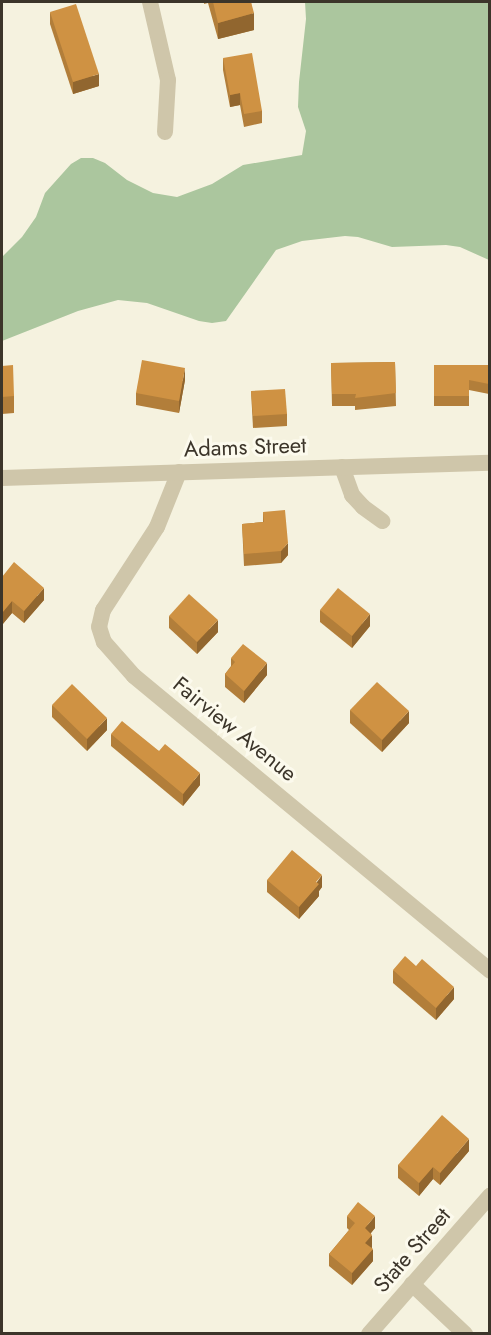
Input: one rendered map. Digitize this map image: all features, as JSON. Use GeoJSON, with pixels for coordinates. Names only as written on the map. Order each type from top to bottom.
{"type":"FeatureCollection","features":[{"type":"Feature","properties":{"kind":"street"},"geometry":{"type":"LineString","coordinates":[[150,2],[168,80],[165,132]]}},
{"type":"Feature","properties":{"kind":"street","name":"Adams Street"},"geometry":{"type":"LineString","coordinates":[[2,478],[489,463]]}},
{"type":"Feature","properties":{"kind":"street"},"geometry":{"type":"LineString","coordinates":[[342,467],[352,495],[363,507],[382,521]]}},
{"type":"Feature","properties":{"kind":"street","name":"Fairview Avenue"},"geometry":{"type":"LineString","coordinates":[[179,472],[157,527],[103,610],[99,627],[104,642],[134,676],[489,970]]}},
{"type":"Feature","properties":{"kind":"street","name":"State Street"},"geometry":{"type":"LineString","coordinates":[[369,1334],[489,1196]]}},
{"type":"Feature","properties":{"kind":"street"},"geometry":{"type":"LineString","coordinates":[[412,1284],[465,1334]]}},
{"type":"Feature","properties":{"kind":"green space"},"geometry":{"type":"Polygon","coordinates":[[[305,2],[489,2],[489,260],[460,247],[446,245],[392,247],[358,237],[345,236],[302,241],[276,250],[226,321],[212,323],[199,321],[147,303],[118,300],[78,311],[2,341],[2,257],[22,237],[36,217],[45,193],[71,164],[81,158],[93,158],[105,163],[127,180],[153,193],[177,197],[212,184],[243,165],[302,155],[306,131],[298,107],[306,19],[305,2]]]}},
{"type":"Feature","properties":{"kind":"building"},"geometry":{"type":"Polygon","coordinates":[[[213,2],[251,2],[254,13],[218,23],[213,2]]]}},
{"type":"Feature","properties":{"kind":"building"},"geometry":{"type":"Polygon","coordinates":[[[76,4],[99,74],[73,82],[50,12],[76,4]]]}},
{"type":"Feature","properties":{"kind":"building"},"geometry":{"type":"Polygon","coordinates":[[[252,53],[262,111],[244,114],[240,93],[230,95],[223,58],[252,53]]]}},
{"type":"Feature","properties":{"kind":"building"},"geometry":{"type":"Polygon","coordinates":[[[142,360],[185,368],[179,401],[136,393],[142,360]]]}},
{"type":"Feature","properties":{"kind":"building"},"geometry":{"type":"Polygon","coordinates":[[[395,362],[396,393],[355,398],[356,394],[332,394],[331,363],[395,362]]]}},
{"type":"Feature","properties":{"kind":"building"},"geometry":{"type":"Polygon","coordinates":[[[13,365],[14,396],[2,397],[2,366],[13,365]]]}},
{"type":"Feature","properties":{"kind":"building"},"geometry":{"type":"Polygon","coordinates":[[[434,365],[489,365],[489,384],[469,380],[469,396],[434,396],[434,365]]]}},
{"type":"Feature","properties":{"kind":"building"},"geometry":{"type":"Polygon","coordinates":[[[285,389],[287,414],[253,416],[251,391],[285,389]]]}},
{"type":"Feature","properties":{"kind":"building"},"geometry":{"type":"Polygon","coordinates":[[[285,510],[288,543],[281,551],[244,554],[242,524],[264,522],[263,512],[285,510]]]}},
{"type":"Feature","properties":{"kind":"building"},"geometry":{"type":"Polygon","coordinates":[[[14,562],[44,588],[24,611],[12,601],[2,613],[2,577],[14,562]]]}},
{"type":"Feature","properties":{"kind":"building"},"geometry":{"type":"Polygon","coordinates":[[[338,588],[370,614],[352,636],[320,610],[338,588]]]}},
{"type":"Feature","properties":{"kind":"building"},"geometry":{"type":"Polygon","coordinates":[[[189,594],[218,620],[197,642],[169,616],[189,594]]]}},
{"type":"Feature","properties":{"kind":"building"},"geometry":{"type":"Polygon","coordinates":[[[243,644],[267,663],[244,691],[225,674],[235,662],[231,658],[243,644]]]}},
{"type":"Feature","properties":{"kind":"building"},"geometry":{"type":"Polygon","coordinates":[[[377,682],[409,711],[382,740],[350,710],[377,682]]]}},
{"type":"Feature","properties":{"kind":"building"},"geometry":{"type":"Polygon","coordinates":[[[72,684],[107,718],[87,739],[52,705],[72,684]]]}},
{"type":"Feature","properties":{"kind":"building"},"geometry":{"type":"Polygon","coordinates":[[[122,721],[159,751],[165,744],[200,773],[183,794],[111,734],[122,721]]]}},
{"type":"Feature","properties":{"kind":"building"},"geometry":{"type":"Polygon","coordinates":[[[292,850],[322,875],[316,882],[319,884],[299,907],[267,880],[292,850]]]}},
{"type":"Feature","properties":{"kind":"building"},"geometry":{"type":"Polygon","coordinates":[[[405,956],[416,966],[422,959],[454,987],[436,1008],[393,970],[405,956]]]}},
{"type":"Feature","properties":{"kind":"building"},"geometry":{"type":"Polygon","coordinates":[[[442,1115],[469,1139],[440,1173],[433,1167],[419,1183],[398,1165],[442,1115]]]}},
{"type":"Feature","properties":{"kind":"building"},"geometry":{"type":"Polygon","coordinates":[[[358,1202],[375,1216],[365,1228],[372,1235],[365,1243],[373,1249],[352,1273],[329,1254],[355,1223],[347,1216],[358,1202]]]}}]}
